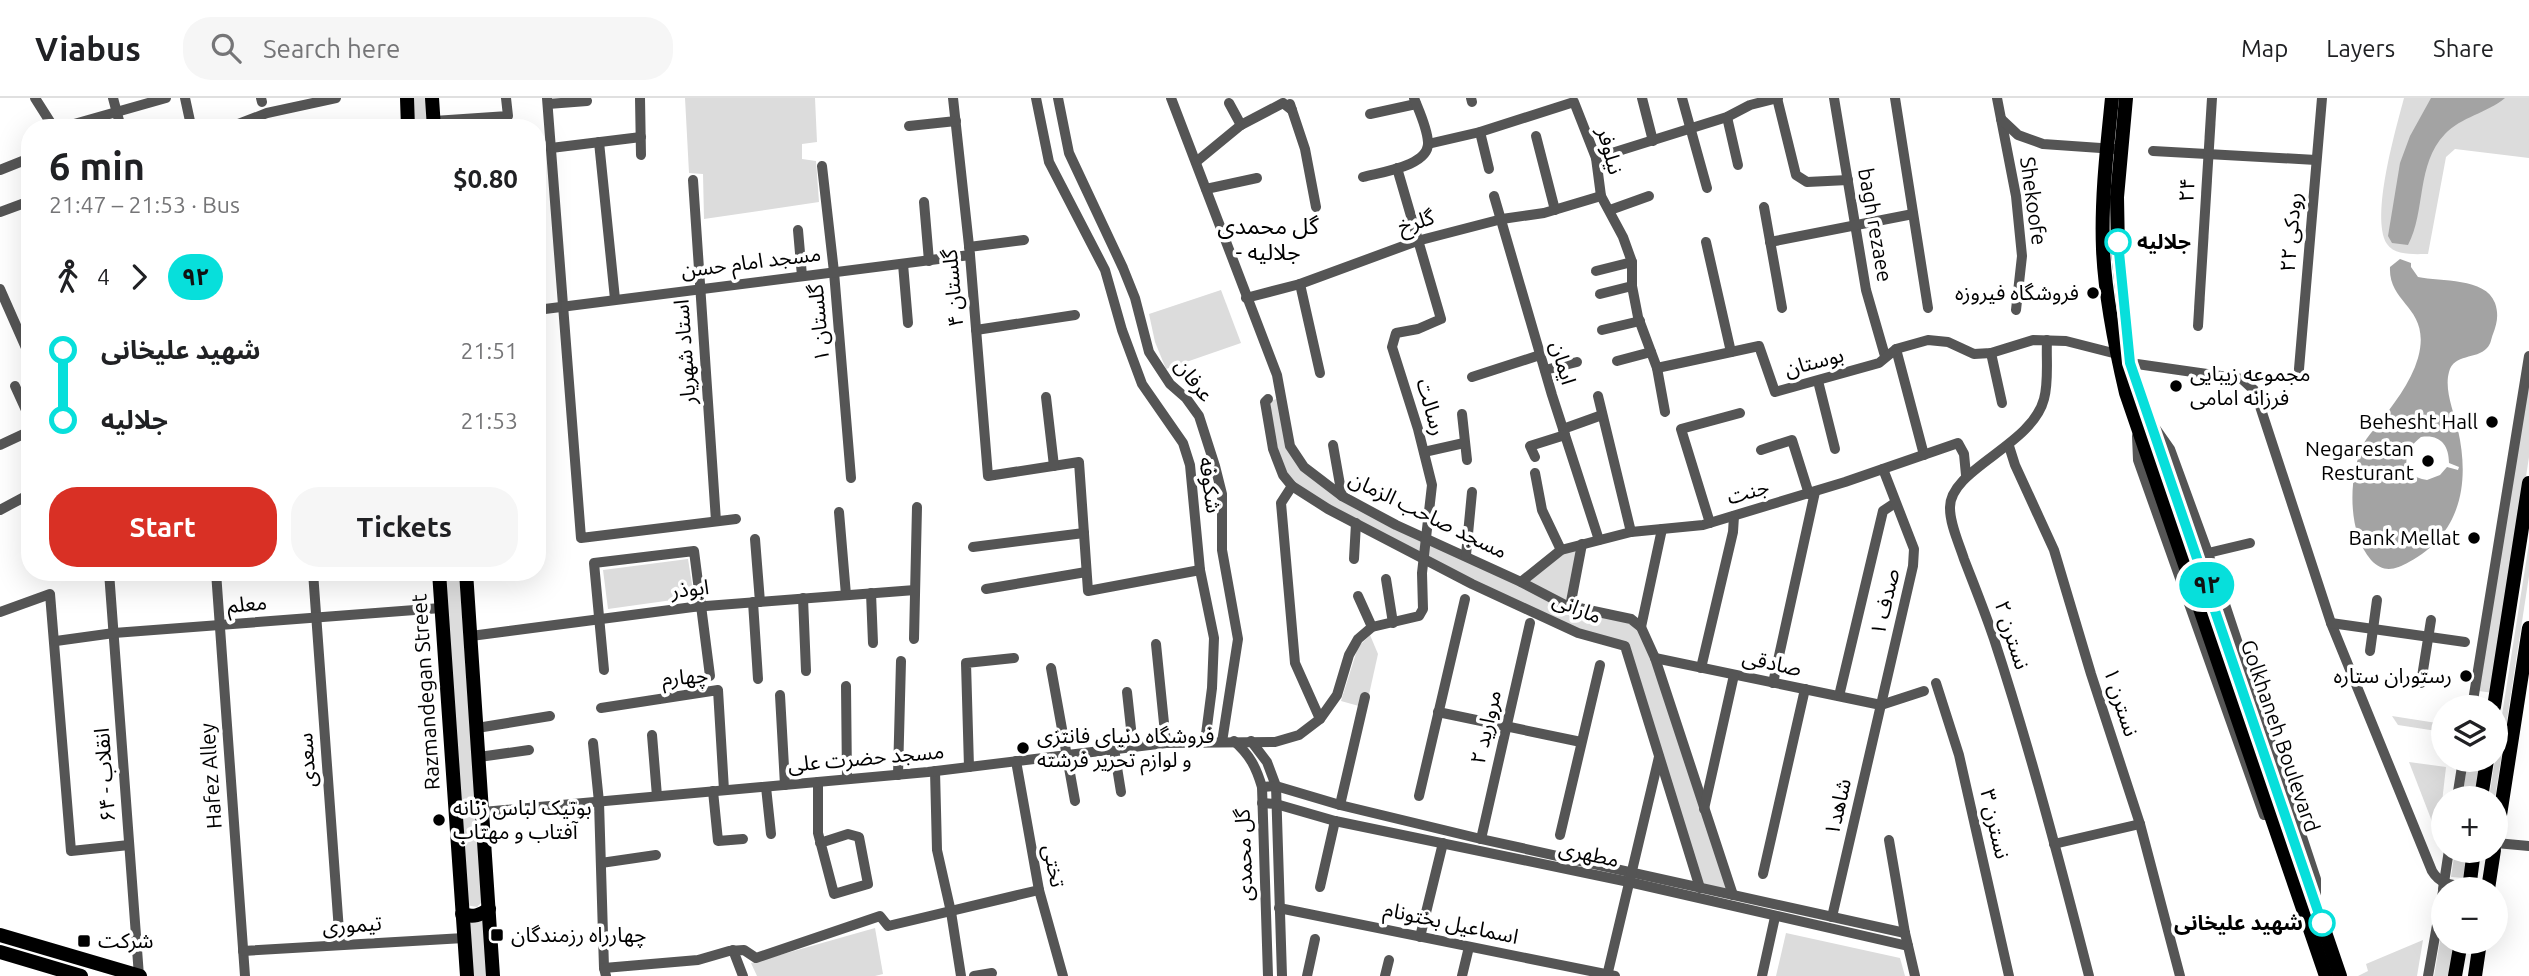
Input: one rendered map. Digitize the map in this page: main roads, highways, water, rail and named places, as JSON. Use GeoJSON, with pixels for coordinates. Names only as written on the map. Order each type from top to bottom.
{"type":"FeatureCollection","features":[{"type":"Feature","properties":{"kind":"main road"},"geometry":{"type":"LineString","coordinates":[[407,98],[408,119]]}},
{"type":"Feature","properties":{"kind":"main road"},"geometry":{"type":"LineString","coordinates":[[432,98],[434,119]]}},
{"type":"Feature","properties":{"kind":"main road","name":"Golkhaneh Boulevard"},"geometry":{"type":"LineString","coordinates":[[2112,98],[2118,252],[2130,363],[2143,421],[2310,908],[2340,976]]}},
{"type":"Feature","properties":{"kind":"main road","name":"Golkhaneh Boulevard"},"geometry":{"type":"LineString","coordinates":[[2126,98],[2103,200],[2103,250],[2117,354],[2126,393],[2143,421]]}},
{"type":"Feature","properties":{"kind":"main road"},"geometry":{"type":"LineString","coordinates":[[2496,695],[2529,483]]}},
{"type":"Feature","properties":{"kind":"main road","name":"Razmandegan Street"},"geometry":{"type":"LineString","coordinates":[[440,581],[467,976]]}},
{"type":"Feature","properties":{"kind":"main road"},"geometry":{"type":"LineString","coordinates":[[467,581],[493,976]]}},
{"type":"Feature","properties":{"kind":"main road"},"geometry":{"type":"LineString","coordinates":[[2505,786],[2529,628]]}},
{"type":"Feature","properties":{"kind":"main road","name":"Golkhaneh Boulevard"},"geometry":{"type":"LineString","coordinates":[[2310,908],[2326,976]]}},
{"type":"Feature","properties":{"kind":"main road"},"geometry":{"type":"LineString","coordinates":[[462,914],[480,915],[489,909]]}},
{"type":"Feature","properties":{"kind":"main road"},"geometry":{"type":"LineString","coordinates":[[0,935],[139,976]]}},
{"type":"Feature","properties":{"kind":"main road"},"geometry":{"type":"LineString","coordinates":[[0,952],[40,970],[81,976]]}},
{"type":"Feature","properties":{"kind":"main road"},"geometry":{"type":"LineString","coordinates":[[2455,976],[2458,954]]}},
{"type":"Feature","properties":{"kind":"main road"},"geometry":{"type":"LineString","coordinates":[[2475,976],[2478,954]]}},
{"type":"Feature","properties":{"kind":"place","name":"جلالیه"},"geometry":{"type":"Point","coordinates":[2118,242]}},
{"type":"Feature","properties":{"kind":"place","name":"فروشگاه فیروزه"},"geometry":{"type":"Point","coordinates":[2093,293]}},
{"type":"Feature","properties":{"kind":"place","name":"مجموعه زیبایی فرزانه امامی"},"geometry":{"type":"Point","coordinates":[2176,386]}},
{"type":"Feature","properties":{"kind":"place","name":"Behesht Hall"},"geometry":{"type":"Point","coordinates":[2492,422]}},
{"type":"Feature","properties":{"kind":"place","name":"Negarestan Resturant"},"geometry":{"type":"Point","coordinates":[2428,461]}},
{"type":"Feature","properties":{"kind":"place","name":"Bank Mellat"},"geometry":{"type":"Point","coordinates":[2474,538]}},
{"type":"Feature","properties":{"kind":"place","name":"رستوران ستاره"},"geometry":{"type":"Point","coordinates":[2466,676]}},
{"type":"Feature","properties":{"kind":"place","name":"فروشگاه دنیای فانتزی و لوازم تحریر فرشته"},"geometry":{"type":"Point","coordinates":[1023,748]}},
{"type":"Feature","properties":{"kind":"place","name":"بوتیک لباس زنانه آفتاب و مهتاب"},"geometry":{"type":"Point","coordinates":[439,820]}},
{"type":"Feature","properties":{"kind":"place","name":"شهید علیخانی"},"geometry":{"type":"Point","coordinates":[2322,923]}},
{"type":"Feature","properties":{"kind":"place","name":"چهارراه رزمندگان"},"geometry":{"type":"Point","coordinates":[497,935]}},
{"type":"Feature","properties":{"kind":"place","name":"شرکت"},"geometry":{"type":"Point","coordinates":[84,941]}},
{"type":"Feature","properties":{"kind":"district","name":"گل محمدی - جلالیه"},"geometry":{"type":"Point","coordinates":[1268,239]}}]}
